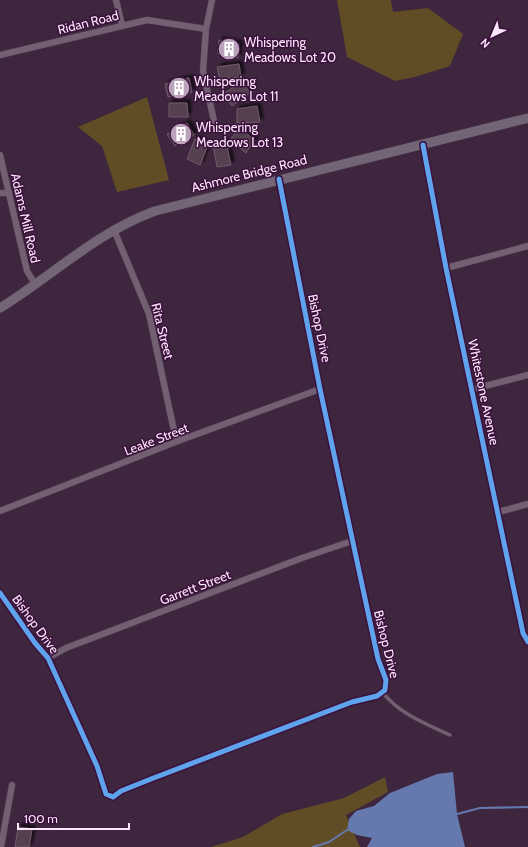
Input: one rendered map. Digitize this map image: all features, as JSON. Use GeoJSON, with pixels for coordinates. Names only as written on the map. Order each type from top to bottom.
{"type":"FeatureCollection","features":[{"type":"Feature","properties":{"kind":"main road","name":"Ashmore Bridge Road"},"geometry":{"type":"LineString","coordinates":[[0,308],[94,241],[137,217],[155,210],[528,118]]}},
{"type":"Feature","properties":{"kind":"street"},"geometry":{"type":"LineString","coordinates":[[116,0],[122,25]]}},
{"type":"Feature","properties":{"kind":"street"},"geometry":{"type":"LineString","coordinates":[[212,0],[206,29],[202,71],[214,121]]}},
{"type":"Feature","properties":{"kind":"street","name":"Ridan Road"},"geometry":{"type":"LineString","coordinates":[[0,55],[122,25],[153,20],[206,29]]}},
{"type":"Feature","properties":{"kind":"street","name":"Whitestone Avenue"},"geometry":{"type":"LineString","coordinates":[[423,144],[446,268],[473,389],[523,633],[528,642]]}},
{"type":"Feature","properties":{"kind":"street","name":"Adams Mill Road"},"geometry":{"type":"LineString","coordinates":[[0,155],[27,271],[35,284]]}},
{"type":"Feature","properties":{"kind":"street","name":"Bishop Drive"},"geometry":{"type":"LineString","coordinates":[[0,594],[35,643],[48,658],[94,759],[106,794],[113,797],[121,791],[151,779],[352,702],[383,693],[386,687],[386,680],[378,659],[352,541],[320,389],[280,179]]}},
{"type":"Feature","properties":{"kind":"street"},"geometry":{"type":"LineString","coordinates":[[0,193],[9,193]]}},
{"type":"Feature","properties":{"kind":"street","name":"Rita Street"},"geometry":{"type":"LineString","coordinates":[[114,230],[149,314],[173,426],[178,441]]}},
{"type":"Feature","properties":{"kind":"street"},"geometry":{"type":"LineString","coordinates":[[446,268],[528,246]]}},
{"type":"Feature","properties":{"kind":"street"},"geometry":{"type":"LineString","coordinates":[[473,389],[528,375]]}},
{"type":"Feature","properties":{"kind":"street","name":"Leake Street"},"geometry":{"type":"LineString","coordinates":[[0,511],[178,441],[320,389]]}},
{"type":"Feature","properties":{"kind":"street"},"geometry":{"type":"LineString","coordinates":[[498,512],[528,504]]}},
{"type":"Feature","properties":{"kind":"street","name":"Garrett Street"},"geometry":{"type":"LineString","coordinates":[[48,658],[66,648],[315,553],[352,541]]}},
{"type":"Feature","properties":{"kind":"street"},"geometry":{"type":"LineString","coordinates":[[1,847],[3,821],[12,785]]}},
{"type":"Feature","properties":{"kind":"lane"},"geometry":{"type":"LineString","coordinates":[[383,693],[392,704],[408,714],[450,735]]}},
{"type":"Feature","properties":{"kind":"shaded area"},"geometry":{"type":"Polygon","coordinates":[[[337,0],[391,0],[393,12],[428,8],[463,34],[450,66],[415,77],[395,81],[347,57],[337,0]]]}},
{"type":"Feature","properties":{"kind":"shaded area"},"geometry":{"type":"Polygon","coordinates":[[[147,97],[169,180],[117,192],[102,146],[78,127],[147,97]]]}},
{"type":"Feature","properties":{"kind":"shaded area"},"geometry":{"type":"Polygon","coordinates":[[[385,777],[388,792],[346,815],[360,847],[211,847],[243,837],[282,814],[344,798],[385,777]]]}},
{"type":"Feature","properties":{"kind":"water"},"geometry":{"type":"Polygon","coordinates":[[[453,772],[457,814],[465,847],[367,847],[372,838],[357,835],[347,830],[349,819],[356,811],[374,806],[390,793],[437,774],[453,772]]]}},
{"type":"Feature","properties":{"kind":"building","name":"Whispering Meadows Lot 20"},"geometry":{"type":"Polygon","coordinates":[[[219,40],[239,44],[238,58],[218,54],[219,40]]]}},
{"type":"Feature","properties":{"kind":"building"},"geometry":{"type":"Polygon","coordinates":[[[239,64],[241,77],[220,80],[217,67],[239,64]]]}},
{"type":"Feature","properties":{"kind":"building","name":"Whispering Meadows Lot 11"},"geometry":{"type":"Polygon","coordinates":[[[189,78],[192,92],[168,97],[165,84],[189,78]]]}},
{"type":"Feature","properties":{"kind":"building"},"geometry":{"type":"Polygon","coordinates":[[[242,81],[250,93],[232,106],[223,94],[242,81]]]}},
{"type":"Feature","properties":{"kind":"building"},"geometry":{"type":"Polygon","coordinates":[[[169,103],[187,103],[188,117],[169,117],[169,103]]]}},
{"type":"Feature","properties":{"kind":"building"},"geometry":{"type":"Polygon","coordinates":[[[257,106],[260,122],[237,123],[237,109],[257,106]]]}},
{"type":"Feature","properties":{"kind":"building","name":"Whispering Meadows Lot 13"},"geometry":{"type":"Polygon","coordinates":[[[187,123],[194,135],[175,146],[167,134],[187,123]]]}},
{"type":"Feature","properties":{"kind":"building"},"geometry":{"type":"Polygon","coordinates":[[[239,128],[255,140],[246,153],[230,140],[239,128]]]}},
{"type":"Feature","properties":{"kind":"building"},"geometry":{"type":"Polygon","coordinates":[[[195,139],[208,145],[200,165],[187,159],[195,139]]]}},
{"type":"Feature","properties":{"kind":"building"},"geometry":{"type":"Polygon","coordinates":[[[226,142],[231,165],[217,167],[213,145],[226,142]]]}},
{"type":"Feature","properties":{"kind":"building"},"geometry":{"type":"Polygon","coordinates":[[[18,827],[32,829],[29,847],[15,847],[18,827]]]}},
{"type":"Feature","properties":{"kind":"waterway"},"geometry":{"type":"LineString","coordinates":[[457,814],[480,808],[528,807]]}},
{"type":"Feature","properties":{"kind":"waterway"},"geometry":{"type":"LineString","coordinates":[[313,847],[329,842],[347,830]]}},
{"type":"Feature","properties":{"kind":"cycle path"},"geometry":{"type":"LineString","coordinates":[[423,145],[446,268],[523,633],[528,642]]}},
{"type":"Feature","properties":{"kind":"cycle path"},"geometry":{"type":"LineString","coordinates":[[0,593],[35,643],[48,658],[97,766],[106,794],[113,797],[121,791],[151,779],[352,702],[377,696],[385,690],[386,680],[378,659],[320,389],[279,179]]}},
{"type":"Feature","properties":{"kind":"place","name":"Whispering Meadows Lot 20"},"geometry":{"type":"Point","coordinates":[229,49]}},
{"type":"Feature","properties":{"kind":"place","name":"Whispering Meadows Lot 11"},"geometry":{"type":"Point","coordinates":[179,88]}},
{"type":"Feature","properties":{"kind":"place","name":"Whispering Meadows Lot 13"},"geometry":{"type":"Point","coordinates":[181,134]}}]}
